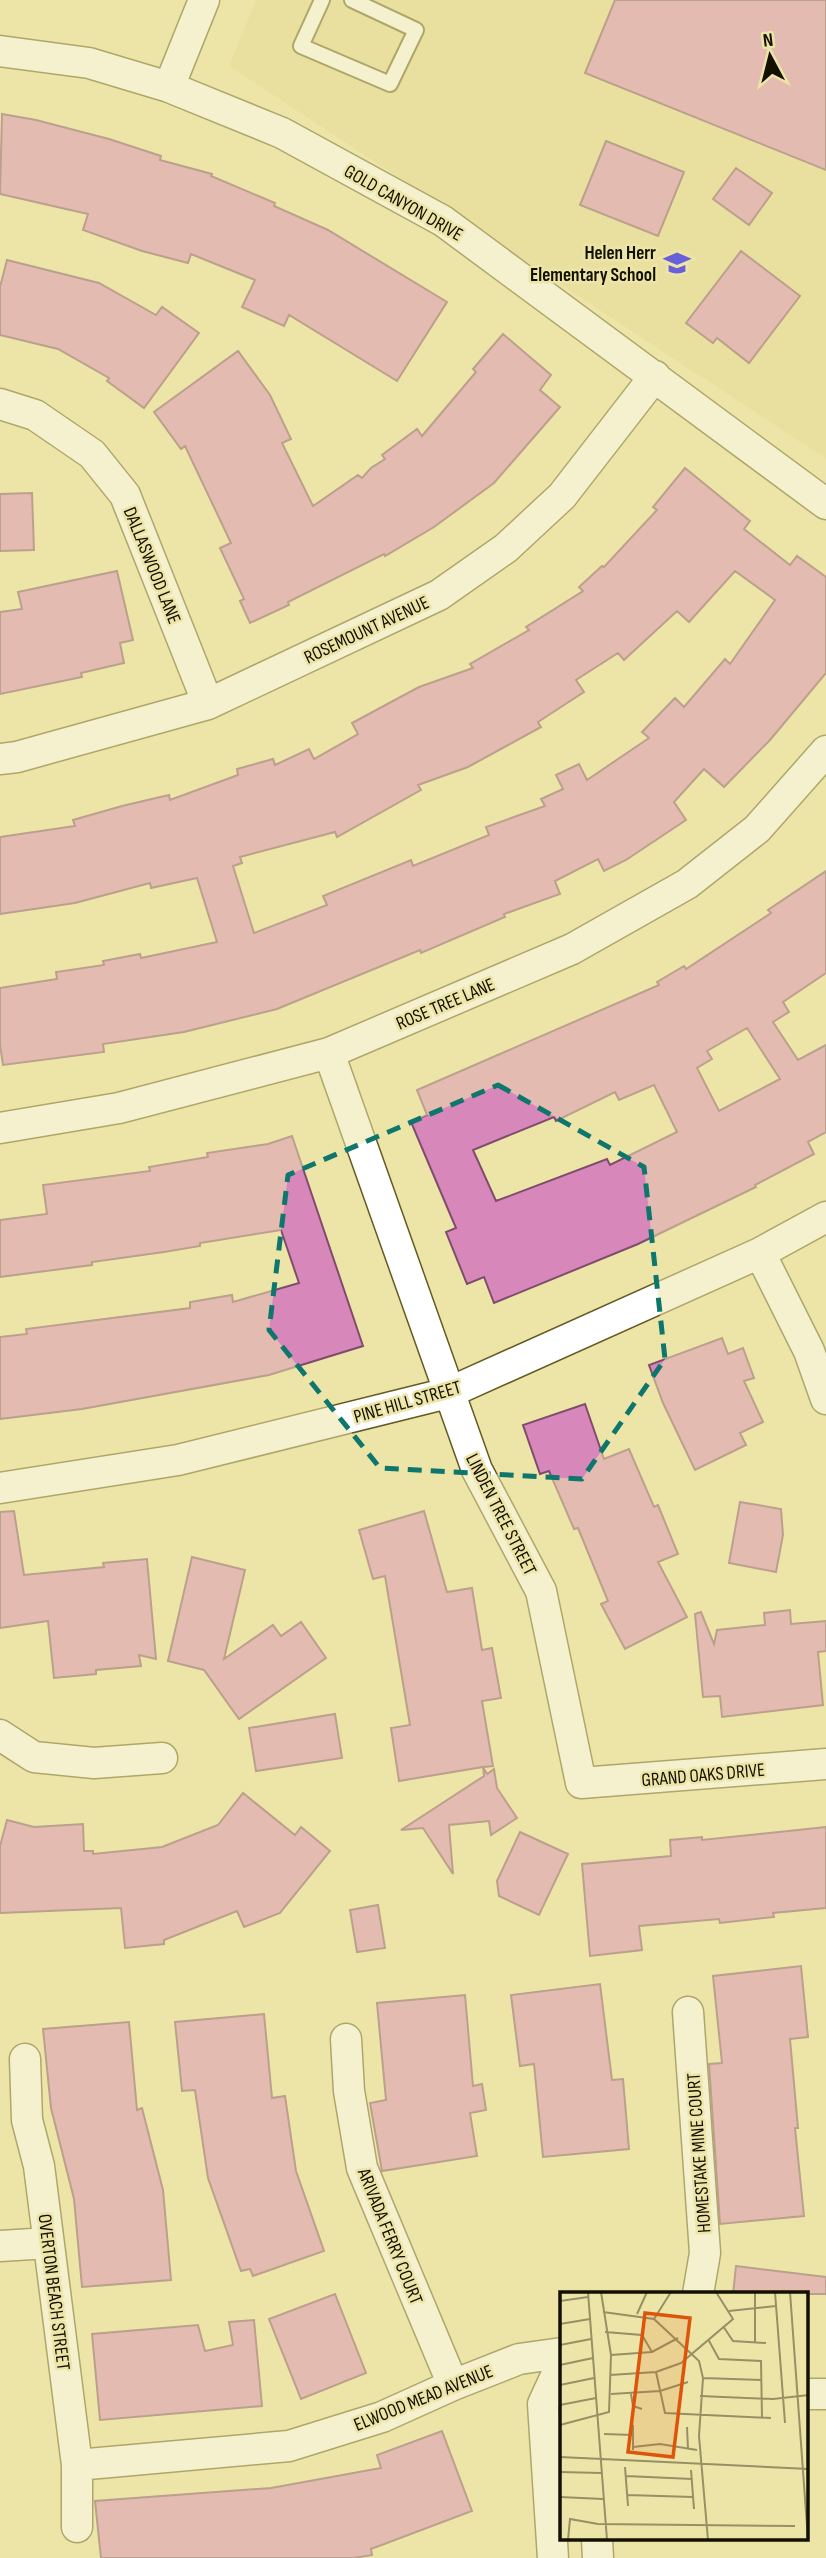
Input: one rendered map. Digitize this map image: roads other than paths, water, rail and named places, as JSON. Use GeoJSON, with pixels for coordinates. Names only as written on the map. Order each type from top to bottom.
{"type":"FeatureCollection","features":[{"type":"Feature","properties":{"kind":"street"},"geometry":{"type":"LineString","coordinates":[[169,87],[204,0]]}},
{"type":"Feature","properties":{"kind":"street","name":"GOLD CANYON DRIVE"},"geometry":{"type":"LineString","coordinates":[[0,51],[89,63],[169,87],[282,133],[443,221],[826,504]]}},
{"type":"Feature","properties":{"kind":"street","name":"ROSEMOUNT AVENUE"},"geometry":{"type":"LineString","coordinates":[[0,759],[17,757],[208,704],[439,595],[506,548],[562,496],[655,376]]}},
{"type":"Feature","properties":{"kind":"street","name":"DALLASWOOD LANE"},"geometry":{"type":"LineString","coordinates":[[0,404],[35,415],[92,454],[125,495],[208,704]]}},
{"type":"Feature","properties":{"kind":"street","name":"ROSE TREE LANE"},"geometry":{"type":"LineString","coordinates":[[0,1128],[119,1108],[329,1053],[572,949],[687,884],[757,829],[826,751]]}},
{"type":"Feature","properties":{"kind":"street","name":"LINDEN TREE STREET"},"geometry":{"type":"LineString","coordinates":[[329,1053],[477,1470],[541,1591],[581,1783]]}},
{"type":"Feature","properties":{"kind":"street","name":"PINE HILL STREET"},"geometry":{"type":"LineString","coordinates":[[0,1488],[178,1460],[448,1393],[760,1253],[826,1217]]}},
{"type":"Feature","properties":{"kind":"street"},"geometry":{"type":"LineString","coordinates":[[760,1253],[809,1351],[826,1399]]}},
{"type":"Feature","properties":{"kind":"street"},"geometry":{"type":"LineString","coordinates":[[0,1735],[34,1757],[93,1763],[162,1758]]}},
{"type":"Feature","properties":{"kind":"street","name":"GRAND OAKS DRIVE"},"geometry":{"type":"LineString","coordinates":[[581,1783],[826,1764]]}},
{"type":"Feature","properties":{"kind":"street","name":"HOMESTAKE MINE COURT"},"geometry":{"type":"LineString","coordinates":[[688,2012],[705,2253],[698,2292]]}},
{"type":"Feature","properties":{"kind":"street","name":"ARIVADA FERRY COURT"},"geometry":{"type":"LineString","coordinates":[[346,2039],[349,2091],[362,2168],[453,2385]]}},
{"type":"Feature","properties":{"kind":"street","name":"OVERTON BEACH STREET"},"geometry":{"type":"LineString","coordinates":[[25,2059],[27,2120],[40,2166],[77,2465],[77,2527]]}},
{"type":"Feature","properties":{"kind":"street"},"geometry":{"type":"LineString","coordinates":[[0,2246],[48,2243]]}},
{"type":"Feature","properties":{"kind":"street","name":"ELWOOD MEAD AVENUE"},"geometry":{"type":"LineString","coordinates":[[77,2465],[289,2446],[382,2417],[519,2359],[560,2353]]}},
{"type":"Feature","properties":{"kind":"street"},"geometry":{"type":"LineString","coordinates":[[553,2558],[553,2434],[543,2404],[560,2367]]}},
{"type":"Feature","properties":{"kind":"street"},"geometry":{"type":"LineString","coordinates":[[808,2393],[826,2395]]}},
{"type":"Feature","properties":{"kind":"street"},"geometry":{"type":"LineString","coordinates":[[597,2540],[598,2558]]}},
{"type":"Feature","properties":{"kind":"lane"},"geometry":{"type":"LineString","coordinates":[[322,0],[301,46],[390,84],[416,30],[352,0]]}},
{"type":"Feature","properties":{"kind":"place","name":"Helen Herr Elementary School"},"geometry":{"type":"Point","coordinates":[677,263]}}]}
